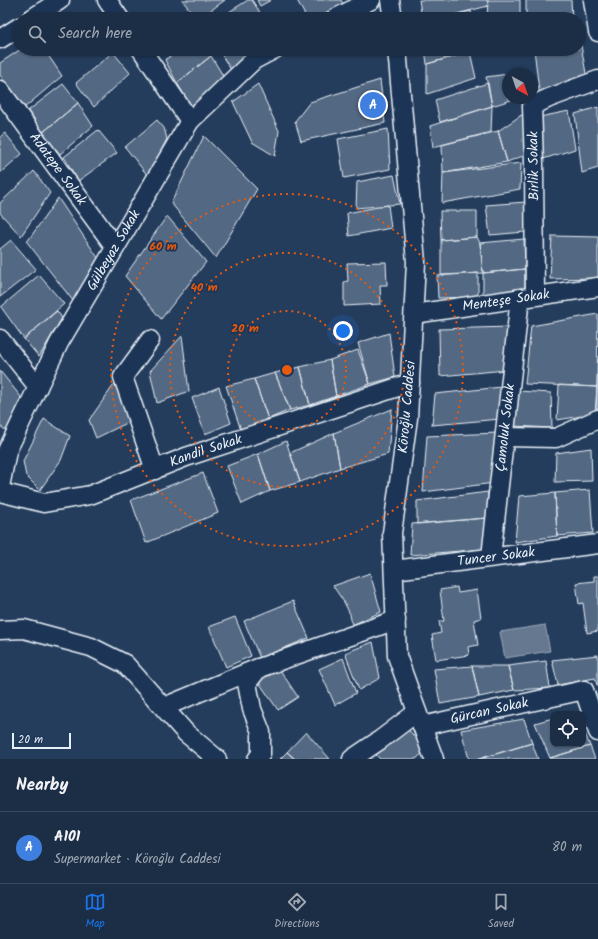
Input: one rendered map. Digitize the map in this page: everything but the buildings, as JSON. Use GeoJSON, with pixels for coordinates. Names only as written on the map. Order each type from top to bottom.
{"type":"FeatureCollection","features":[{"type":"Feature","properties":{"kind":"street"},"geometry":{"type":"LineString","coordinates":[[41,12],[60,0]]}},
{"type":"Feature","properties":{"kind":"street"},"geometry":{"type":"LineString","coordinates":[[107,0],[115,12]]}},
{"type":"Feature","properties":{"kind":"street"},"geometry":{"type":"LineString","coordinates":[[348,12],[371,0]]}},
{"type":"Feature","properties":{"kind":"street"},"geometry":{"type":"LineString","coordinates":[[390,0],[392,12]]}},
{"type":"Feature","properties":{"kind":"street"},"geometry":{"type":"LineString","coordinates":[[593,0],[598,32]]}},
{"type":"Feature","properties":{"kind":"street"},"geometry":{"type":"LineString","coordinates":[[0,39],[12,31]]}},
{"type":"Feature","properties":{"kind":"street"},"geometry":{"type":"LineString","coordinates":[[145,56],[190,121]]}},
{"type":"Feature","properties":{"kind":"street","name":"Gülbeyaz Sokak"},"geometry":{"type":"LineString","coordinates":[[0,487],[7,451],[58,343],[190,121],[254,60],[262,56]]}},
{"type":"Feature","properties":{"kind":"street","name":"Köroğlu Caddesi"},"geometry":{"type":"LineString","coordinates":[[398,56],[416,262],[408,418],[392,533],[397,656],[434,759]]}},
{"type":"Feature","properties":{"kind":"street","name":"Birlik Sokak"},"geometry":{"type":"LineString","coordinates":[[528,297],[534,163],[532,106],[548,98],[598,80]]}},
{"type":"Feature","properties":{"kind":"street","name":"Adatepe Sokak"},"geometry":{"type":"LineString","coordinates":[[0,90],[116,247]]}},
{"type":"Feature","properties":{"kind":"street","name":"Menteşe Sokak"},"geometry":{"type":"LineString","coordinates":[[414,314],[598,287]]}},
{"type":"Feature","properties":{"kind":"street","name":"Çamoluk Sokak"},"geometry":{"type":"LineString","coordinates":[[491,558],[505,437],[528,297]]}},
{"type":"Feature","properties":{"kind":"street"},"geometry":{"type":"LineString","coordinates":[[0,339],[38,387]]}},
{"type":"Feature","properties":{"kind":"street"},"geometry":{"type":"LineString","coordinates":[[150,340],[123,377],[155,470]]}},
{"type":"Feature","properties":{"kind":"street","name":"Kandil Sokak"},"geometry":{"type":"LineString","coordinates":[[0,492],[44,503],[90,495],[186,457],[410,383]]}},
{"type":"Feature","properties":{"kind":"street"},"geometry":{"type":"LineString","coordinates":[[505,437],[556,438],[598,419]]}},
{"type":"Feature","properties":{"kind":"street","name":"Tuncer Sokak"},"geometry":{"type":"LineString","coordinates":[[394,570],[598,544]]}},
{"type":"Feature","properties":{"kind":"street"},"geometry":{"type":"LineString","coordinates":[[164,707],[259,668],[396,620]]}},
{"type":"Feature","properties":{"kind":"street"},"geometry":{"type":"LineString","coordinates":[[0,630],[24,629],[92,647],[125,664],[186,733],[217,759]]}},
{"type":"Feature","properties":{"kind":"street"},"geometry":{"type":"LineString","coordinates":[[257,759],[261,754],[261,732],[252,710],[247,683],[259,668]]}},
{"type":"Feature","properties":{"kind":"street","name":"Gürcan Sokak"},"geometry":{"type":"LineString","coordinates":[[420,719],[584,690],[598,732]]}},
{"type":"Feature","properties":{"kind":"street"},"geometry":{"type":"LineString","coordinates":[[352,759],[380,740],[420,719]]}},
{"type":"Feature","properties":{"kind":"water"},"geometry":{"type":"Polygon","coordinates":[[[545,625],[550,651],[505,658],[500,632],[545,625]]]}},
{"type":"Feature","properties":{"kind":"place","name":"A101"},"geometry":{"type":"Point","coordinates":[373,105]}}]}
